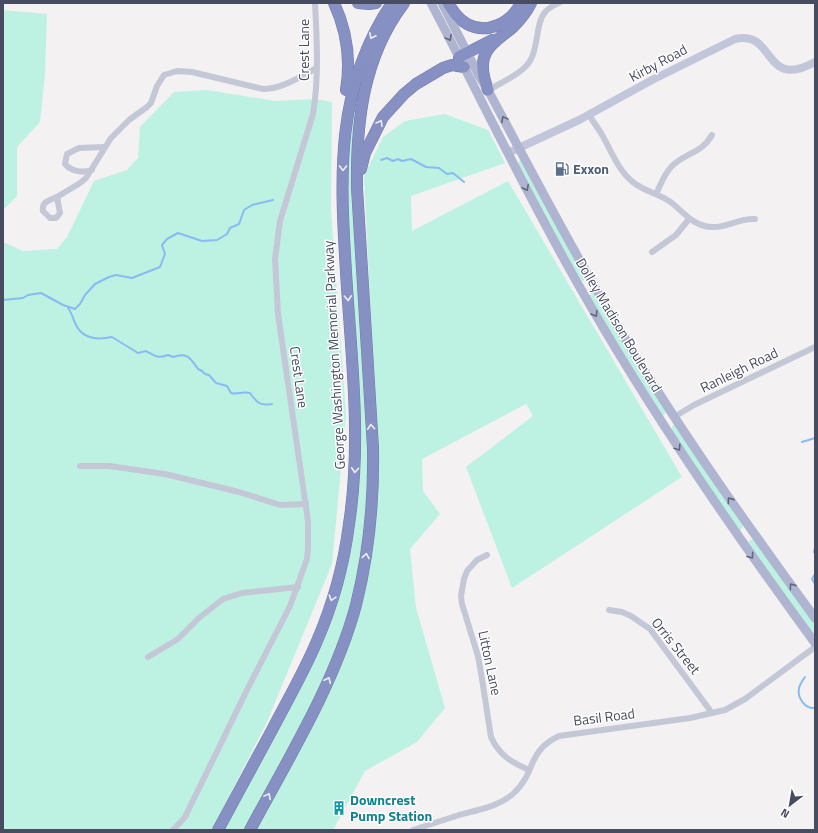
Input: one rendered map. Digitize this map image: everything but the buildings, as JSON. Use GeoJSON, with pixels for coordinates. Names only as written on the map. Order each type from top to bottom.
{"type":"FeatureCollection","features":[{"type":"Feature","properties":{"kind":"highway"},"geometry":{"type":"LineString","coordinates":[[334,3],[343,27],[348,54],[345,130]]}},
{"type":"Feature","properties":{"kind":"highway"},"geometry":{"type":"LineString","coordinates":[[358,3],[376,3]]}},
{"type":"Feature","properties":{"kind":"highway","name":"George Washington Memorial Parkway"},"geometry":{"type":"LineString","coordinates":[[218,830],[297,683],[316,642],[333,597],[346,543],[353,494],[356,447],[343,216],[343,162],[345,130],[350,98],[363,57],[377,28],[392,3]]}},
{"type":"Feature","properties":{"kind":"highway"},"geometry":{"type":"LineString","coordinates":[[250,830],[310,717],[333,670],[356,605],[367,553],[373,493],[373,448],[357,199],[357,148],[360,117],[370,67],[380,42],[404,3]]}},
{"type":"Feature","properties":{"kind":"highway"},"geometry":{"type":"LineString","coordinates":[[448,3],[464,22],[483,28],[494,27],[506,21],[513,15],[521,3]]}},
{"type":"Feature","properties":{"kind":"highway"},"geometry":{"type":"LineString","coordinates":[[484,93],[484,58],[490,46],[521,18],[531,3]]}},
{"type":"Feature","properties":{"kind":"highway"},"geometry":{"type":"LineString","coordinates":[[357,199],[361,164],[378,126],[389,110],[416,84],[439,70],[464,59],[503,34]]}},
{"type":"Feature","properties":{"kind":"main road","name":"Dolley Madison Boulevard"},"geometry":{"type":"LineString","coordinates":[[431,3],[484,93],[519,148],[592,283],[674,417],[752,532],[815,618]]}},
{"type":"Feature","properties":{"kind":"main road","name":"Dolley Madison Boulevard"},"geometry":{"type":"LineString","coordinates":[[442,3],[464,59],[484,93],[508,153],[538,212],[581,289],[663,424],[740,540],[815,643]]}},
{"type":"Feature","properties":{"kind":"main road","name":"Kirby Road"},"geometry":{"type":"LineString","coordinates":[[508,153],[552,134],[685,63],[729,41],[739,38],[747,37],[757,41],[773,62],[783,69],[797,70],[815,62]]}},
{"type":"Feature","properties":{"kind":"main road"},"geometry":{"type":"LineString","coordinates":[[581,289],[592,283]]}},
{"type":"Feature","properties":{"kind":"main road"},"geometry":{"type":"LineString","coordinates":[[663,424],[674,417]]}},
{"type":"Feature","properties":{"kind":"main road"},"geometry":{"type":"LineString","coordinates":[[740,540],[752,532]]}},
{"type":"Feature","properties":{"kind":"street","name":"Crest Lane"},"geometry":{"type":"LineString","coordinates":[[174,830],[185,817],[290,606],[298,587],[308,550],[308,521],[278,314],[275,259],[280,220],[313,114],[316,99],[315,3]]}},
{"type":"Feature","properties":{"kind":"street"},"geometry":{"type":"LineString","coordinates":[[484,93],[526,66],[534,54],[543,15],[551,7],[559,3]]}},
{"type":"Feature","properties":{"kind":"street"},"geometry":{"type":"LineString","coordinates":[[58,197],[80,184],[92,170],[106,147],[122,127],[147,107],[154,97],[161,78],[169,72],[192,72],[263,89],[270,89],[284,85],[316,68]]}},
{"type":"Feature","properties":{"kind":"street"},"geometry":{"type":"LineString","coordinates":[[589,115],[623,173],[636,184],[675,206],[689,219],[696,223],[713,227],[729,225],[746,218],[755,219]]}},
{"type":"Feature","properties":{"kind":"street"},"geometry":{"type":"LineString","coordinates":[[656,194],[662,180],[673,166],[704,146],[712,136]]}},
{"type":"Feature","properties":{"kind":"street"},"geometry":{"type":"LineString","coordinates":[[92,170],[80,172],[72,170],[65,164],[67,154],[79,148],[106,147]]}},
{"type":"Feature","properties":{"kind":"street"},"geometry":{"type":"LineString","coordinates":[[652,252],[676,235],[689,219]]}},
{"type":"Feature","properties":{"kind":"street","name":"Ranleigh Road"},"geometry":{"type":"LineString","coordinates":[[674,417],[694,405],[815,347]]}},
{"type":"Feature","properties":{"kind":"street"},"geometry":{"type":"LineString","coordinates":[[80,466],[109,466],[165,474],[239,492],[280,505],[306,504]]}},
{"type":"Feature","properties":{"kind":"street","name":"Litton Lane"},"geometry":{"type":"LineString","coordinates":[[488,555],[476,560],[467,571],[461,588],[462,604],[478,656],[491,737],[494,745],[504,756],[515,764],[529,770]]}},
{"type":"Feature","properties":{"kind":"street"},"geometry":{"type":"LineString","coordinates":[[148,657],[178,639],[200,617],[223,599],[242,593],[275,588],[298,587]]}},
{"type":"Feature","properties":{"kind":"street","name":"Orris Street"},"geometry":{"type":"LineString","coordinates":[[608,610],[622,612],[631,616],[650,629],[712,713]]}},
{"type":"Feature","properties":{"kind":"street","name":"Basil Road"},"geometry":{"type":"LineString","coordinates":[[413,830],[476,811],[507,798],[520,786],[540,750],[552,739],[559,736],[690,718],[725,710],[745,699],[815,647]]}},
{"type":"Feature","properties":{"kind":"green space"},"geometry":{"type":"Polygon","coordinates":[[[3,10],[47,14],[45,74],[40,122],[17,147],[17,196],[3,210],[3,10]]]}},
{"type":"Feature","properties":{"kind":"green space"},"geometry":{"type":"Polygon","coordinates":[[[368,53],[359,104],[371,477],[367,532],[350,611],[334,660],[307,716],[246,830],[223,830],[304,677],[356,504],[345,189],[348,134],[356,86],[368,53]]]}},
{"type":"Feature","properties":{"kind":"green space"},"geometry":{"type":"Polygon","coordinates":[[[207,90],[275,101],[316,99],[332,102],[331,210],[346,415],[332,564],[267,722],[212,830],[3,830],[3,242],[23,251],[57,249],[67,237],[94,181],[127,170],[138,158],[140,127],[174,92],[207,90]]]}},
{"type":"Feature","properties":{"kind":"green space"},"geometry":{"type":"Polygon","coordinates":[[[445,114],[488,130],[505,163],[411,196],[412,231],[508,181],[682,477],[512,588],[466,467],[533,416],[526,404],[422,459],[423,491],[440,514],[410,549],[416,608],[445,708],[417,742],[365,771],[333,830],[254,830],[319,709],[367,571],[372,340],[364,176],[383,137],[405,121],[445,114]]]}},
{"type":"Feature","properties":{"kind":"green space"},"geometry":{"type":"Polygon","coordinates":[[[520,159],[586,279],[583,281],[580,279],[562,247],[518,164],[520,159]]]}},
{"type":"Feature","properties":{"kind":"green space"},"geometry":{"type":"Polygon","coordinates":[[[592,291],[667,411],[664,415],[661,416],[589,296],[592,291]]]}},
{"type":"Feature","properties":{"kind":"green space"},"geometry":{"type":"Polygon","coordinates":[[[673,425],[675,425],[743,524],[740,531],[671,430],[673,425]]]}},
{"type":"Feature","properties":{"kind":"green space"},"geometry":{"type":"Polygon","coordinates":[[[752,539],[755,540],[815,622],[815,636],[748,542],[752,539]]]}},
{"type":"Feature","properties":{"kind":"waterway"},"geometry":{"type":"LineString","coordinates":[[381,160],[387,158],[393,161],[398,159],[402,161],[411,159],[426,167],[439,168],[447,174],[453,173],[464,182]]}},
{"type":"Feature","properties":{"kind":"waterway"},"geometry":{"type":"LineString","coordinates":[[3,300],[23,298],[28,295],[41,293],[63,305],[75,309],[95,284],[109,277],[116,275],[132,278],[160,267],[165,254],[162,245],[167,239],[178,233],[202,241],[217,240],[227,234],[230,228],[239,224],[244,210],[252,205],[273,200]]}},
{"type":"Feature","properties":{"kind":"waterway"},"geometry":{"type":"LineString","coordinates":[[68,308],[79,330],[87,336],[96,338],[112,337],[138,353],[146,351],[159,357],[168,355],[173,357],[182,355],[188,357],[198,369],[209,375],[216,383],[227,386],[231,393],[250,393],[259,403],[264,405],[272,404]]}},
{"type":"Feature","properties":{"kind":"waterway"},"geometry":{"type":"LineString","coordinates":[[802,442],[815,438]]}},
{"type":"Feature","properties":{"kind":"waterway"},"geometry":{"type":"LineString","coordinates":[[815,548],[815,553]]}},
{"type":"Feature","properties":{"kind":"waterway"},"geometry":{"type":"LineString","coordinates":[[815,574],[812,579],[815,584]]}},
{"type":"Feature","properties":{"kind":"waterway"},"geometry":{"type":"LineString","coordinates":[[805,677],[799,687],[799,695],[805,705],[815,708]]}},
{"type":"Feature","properties":{"kind":"place","name":"Exxon"},"geometry":{"type":"Point","coordinates":[562,169]}},
{"type":"Feature","properties":{"kind":"place","name":"Downcrest Pump Station"},"geometry":{"type":"Point","coordinates":[339,808]}}]}
